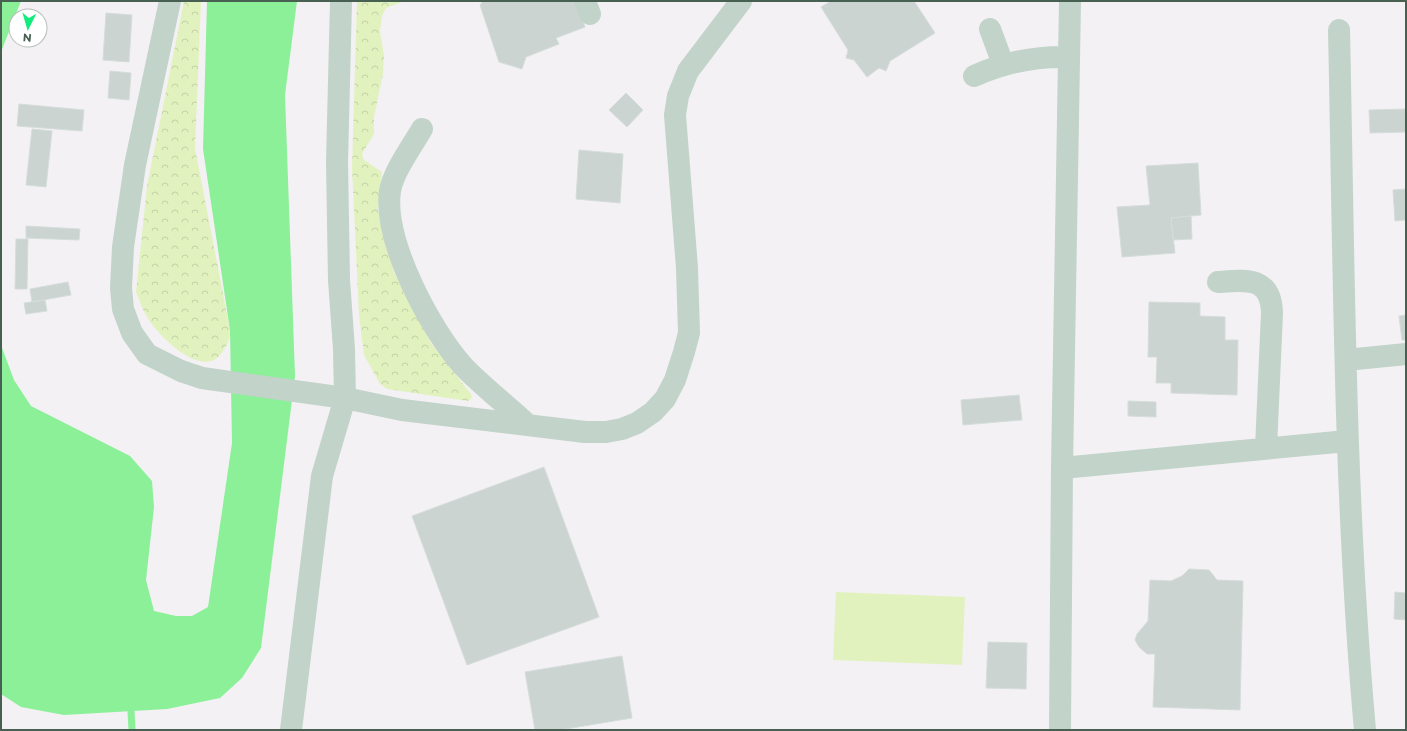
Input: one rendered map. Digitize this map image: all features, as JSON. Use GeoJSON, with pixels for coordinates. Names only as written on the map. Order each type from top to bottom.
{"type":"FeatureCollection","features":[{"type":"Feature","properties":{"kind":"street"},"geometry":{"type":"LineString","coordinates":[[170,1],[135,165],[123,247],[121,288],[123,309],[132,333],[147,354],[181,371],[202,378],[345,398],[402,410],[585,432],[606,432],[626,428],[637,423],[653,412],[665,399],[675,380],[689,333],[687,268],[675,115],[678,96],[688,71],[740,1]]}},
{"type":"Feature","properties":{"kind":"street"},"geometry":{"type":"LineString","coordinates":[[291,730],[322,476],[345,398],[344,349],[339,280],[337,162],[342,1]]}},
{"type":"Feature","properties":{"kind":"street"},"geometry":{"type":"LineString","coordinates":[[1060,730],[1062,468],[1070,1]]}},
{"type":"Feature","properties":{"kind":"street"},"geometry":{"type":"LineString","coordinates":[[990,29],[1002,64]]}},
{"type":"Feature","properties":{"kind":"street"},"geometry":{"type":"LineString","coordinates":[[1339,30],[1347,440],[1353,569],[1365,730]]}},
{"type":"Feature","properties":{"kind":"street"},"geometry":{"type":"LineString","coordinates":[[974,76],[1002,64],[1036,58],[1069,57]]}},
{"type":"Feature","properties":{"kind":"street"},"geometry":{"type":"LineString","coordinates":[[422,129],[394,178],[390,189],[389,204],[393,232],[409,279],[442,338],[463,366],[528,425]]}},
{"type":"Feature","properties":{"kind":"street"},"geometry":{"type":"LineString","coordinates":[[1218,282],[1250,281],[1263,287],[1271,298],[1272,313],[1266,448]]}},
{"type":"Feature","properties":{"kind":"street"},"geometry":{"type":"LineString","coordinates":[[1346,360],[1406,354]]}},
{"type":"Feature","properties":{"kind":"street"},"geometry":{"type":"LineString","coordinates":[[1062,468],[1347,440]]}},
{"type":"Feature","properties":{"kind":"green space"},"geometry":{"type":"Polygon","coordinates":[[[184,1],[201,1],[195,148],[230,330],[228,343],[220,355],[212,361],[202,362],[192,359],[171,345],[162,336],[147,317],[136,292],[147,186],[184,1]]]}},
{"type":"Feature","properties":{"kind":"green space"},"geometry":{"type":"Polygon","coordinates":[[[357,1],[405,1],[386,8],[382,16],[380,31],[384,56],[383,74],[374,117],[374,134],[362,154],[364,160],[382,172],[378,210],[394,272],[431,343],[471,394],[472,398],[468,401],[387,389],[380,384],[364,355],[359,315],[352,168],[357,1]]]}},
{"type":"Feature","properties":{"kind":"green space"},"geometry":{"type":"Polygon","coordinates":[[[836,592],[965,597],[962,665],[833,660],[836,592]]]}},
{"type":"Feature","properties":{"kind":"shaded area"},"geometry":{"type":"Polygon","coordinates":[[[1,1],[21,1],[18,8],[8,8],[8,34],[1,52],[1,1]]]}},
{"type":"Feature","properties":{"kind":"shaded area"},"geometry":{"type":"Polygon","coordinates":[[[207,1],[297,1],[285,95],[295,376],[261,648],[242,678],[220,698],[167,709],[64,715],[21,707],[1,694],[1,345],[14,380],[31,406],[130,456],[152,481],[154,507],[146,580],[154,611],[176,616],[192,616],[208,607],[232,443],[230,330],[203,149],[207,1]]]}},
{"type":"Feature","properties":{"kind":"building"},"geometry":{"type":"Polygon","coordinates":[[[483,1],[575,1],[585,27],[556,38],[559,44],[526,57],[522,69],[499,62],[480,5],[483,1]]]}},
{"type":"Feature","properties":{"kind":"building"},"geometry":{"type":"Polygon","coordinates":[[[831,1],[914,1],[935,33],[890,61],[886,71],[879,68],[867,77],[854,60],[846,58],[848,50],[821,7],[831,1]]]}},
{"type":"Feature","properties":{"kind":"building"},"geometry":{"type":"Polygon","coordinates":[[[106,13],[132,15],[129,62],[103,60],[106,13]]]}},
{"type":"Feature","properties":{"kind":"building"},"geometry":{"type":"Polygon","coordinates":[[[110,71],[131,73],[129,100],[108,98],[110,71]]]}},
{"type":"Feature","properties":{"kind":"building"},"geometry":{"type":"Polygon","coordinates":[[[626,93],[643,110],[627,127],[609,110],[626,93]]]}},
{"type":"Feature","properties":{"kind":"building"},"geometry":{"type":"Polygon","coordinates":[[[19,104],[84,110],[82,131],[17,126],[19,104]]]}},
{"type":"Feature","properties":{"kind":"building"},"geometry":{"type":"Polygon","coordinates":[[[1406,109],[1406,132],[1370,133],[1369,110],[1406,109]]]}},
{"type":"Feature","properties":{"kind":"building"},"geometry":{"type":"Polygon","coordinates":[[[32,129],[52,131],[46,187],[26,185],[32,129]]]}},
{"type":"Feature","properties":{"kind":"building"},"geometry":{"type":"Polygon","coordinates":[[[579,150],[623,154],[620,203],[576,199],[579,150]]]}},
{"type":"Feature","properties":{"kind":"building"},"geometry":{"type":"Polygon","coordinates":[[[1198,163],[1201,215],[1171,218],[1175,253],[1122,257],[1117,207],[1150,205],[1146,166],[1198,163]]]}},
{"type":"Feature","properties":{"kind":"building"},"geometry":{"type":"Polygon","coordinates":[[[1406,189],[1406,220],[1395,221],[1393,190],[1406,189]]]}},
{"type":"Feature","properties":{"kind":"building"},"geometry":{"type":"Polygon","coordinates":[[[1191,216],[1192,239],[1173,240],[1171,218],[1191,216]]]}},
{"type":"Feature","properties":{"kind":"building"},"geometry":{"type":"Polygon","coordinates":[[[26,226],[80,229],[79,240],[26,238],[26,226]]]}},
{"type":"Feature","properties":{"kind":"building"},"geometry":{"type":"Polygon","coordinates":[[[16,239],[28,239],[27,289],[15,289],[16,239]]]}},
{"type":"Feature","properties":{"kind":"building"},"geometry":{"type":"Polygon","coordinates":[[[68,282],[71,295],[32,302],[30,289],[68,282]]]}},
{"type":"Feature","properties":{"kind":"building"},"geometry":{"type":"Polygon","coordinates":[[[45,300],[47,311],[26,314],[24,303],[45,300]]]}},
{"type":"Feature","properties":{"kind":"building"},"geometry":{"type":"Polygon","coordinates":[[[1149,302],[1200,303],[1200,316],[1225,317],[1225,340],[1238,340],[1237,395],[1171,393],[1171,383],[1156,383],[1157,357],[1148,357],[1149,302]]]}},
{"type":"Feature","properties":{"kind":"building"},"geometry":{"type":"Polygon","coordinates":[[[1406,315],[1406,340],[1402,340],[1399,316],[1406,315]]]}},
{"type":"Feature","properties":{"kind":"building"},"geometry":{"type":"Polygon","coordinates":[[[1019,395],[1022,420],[963,425],[961,400],[1019,395]]]}},
{"type":"Feature","properties":{"kind":"building"},"geometry":{"type":"Polygon","coordinates":[[[1128,401],[1156,402],[1156,417],[1128,416],[1128,401]]]}},
{"type":"Feature","properties":{"kind":"building"},"geometry":{"type":"Polygon","coordinates":[[[544,467],[599,617],[467,665],[412,516],[544,467]]]}},
{"type":"Feature","properties":{"kind":"building"},"geometry":{"type":"Polygon","coordinates":[[[1189,569],[1209,570],[1217,580],[1243,581],[1240,710],[1153,707],[1155,654],[1147,654],[1139,647],[1135,640],[1137,634],[1148,621],[1150,580],[1171,581],[1182,576],[1189,569]]]}},
{"type":"Feature","properties":{"kind":"building"},"geometry":{"type":"Polygon","coordinates":[[[1395,592],[1406,593],[1406,620],[1394,619],[1395,592]]]}},
{"type":"Feature","properties":{"kind":"building"},"geometry":{"type":"Polygon","coordinates":[[[988,642],[1027,643],[1026,689],[986,688],[988,642]]]}},
{"type":"Feature","properties":{"kind":"building"},"geometry":{"type":"Polygon","coordinates":[[[622,656],[632,718],[560,730],[535,730],[525,672],[622,656]]]}},
{"type":"Feature","properties":{"kind":"waterway"},"geometry":{"type":"LineString","coordinates":[[131,711],[132,730]]}}]}
